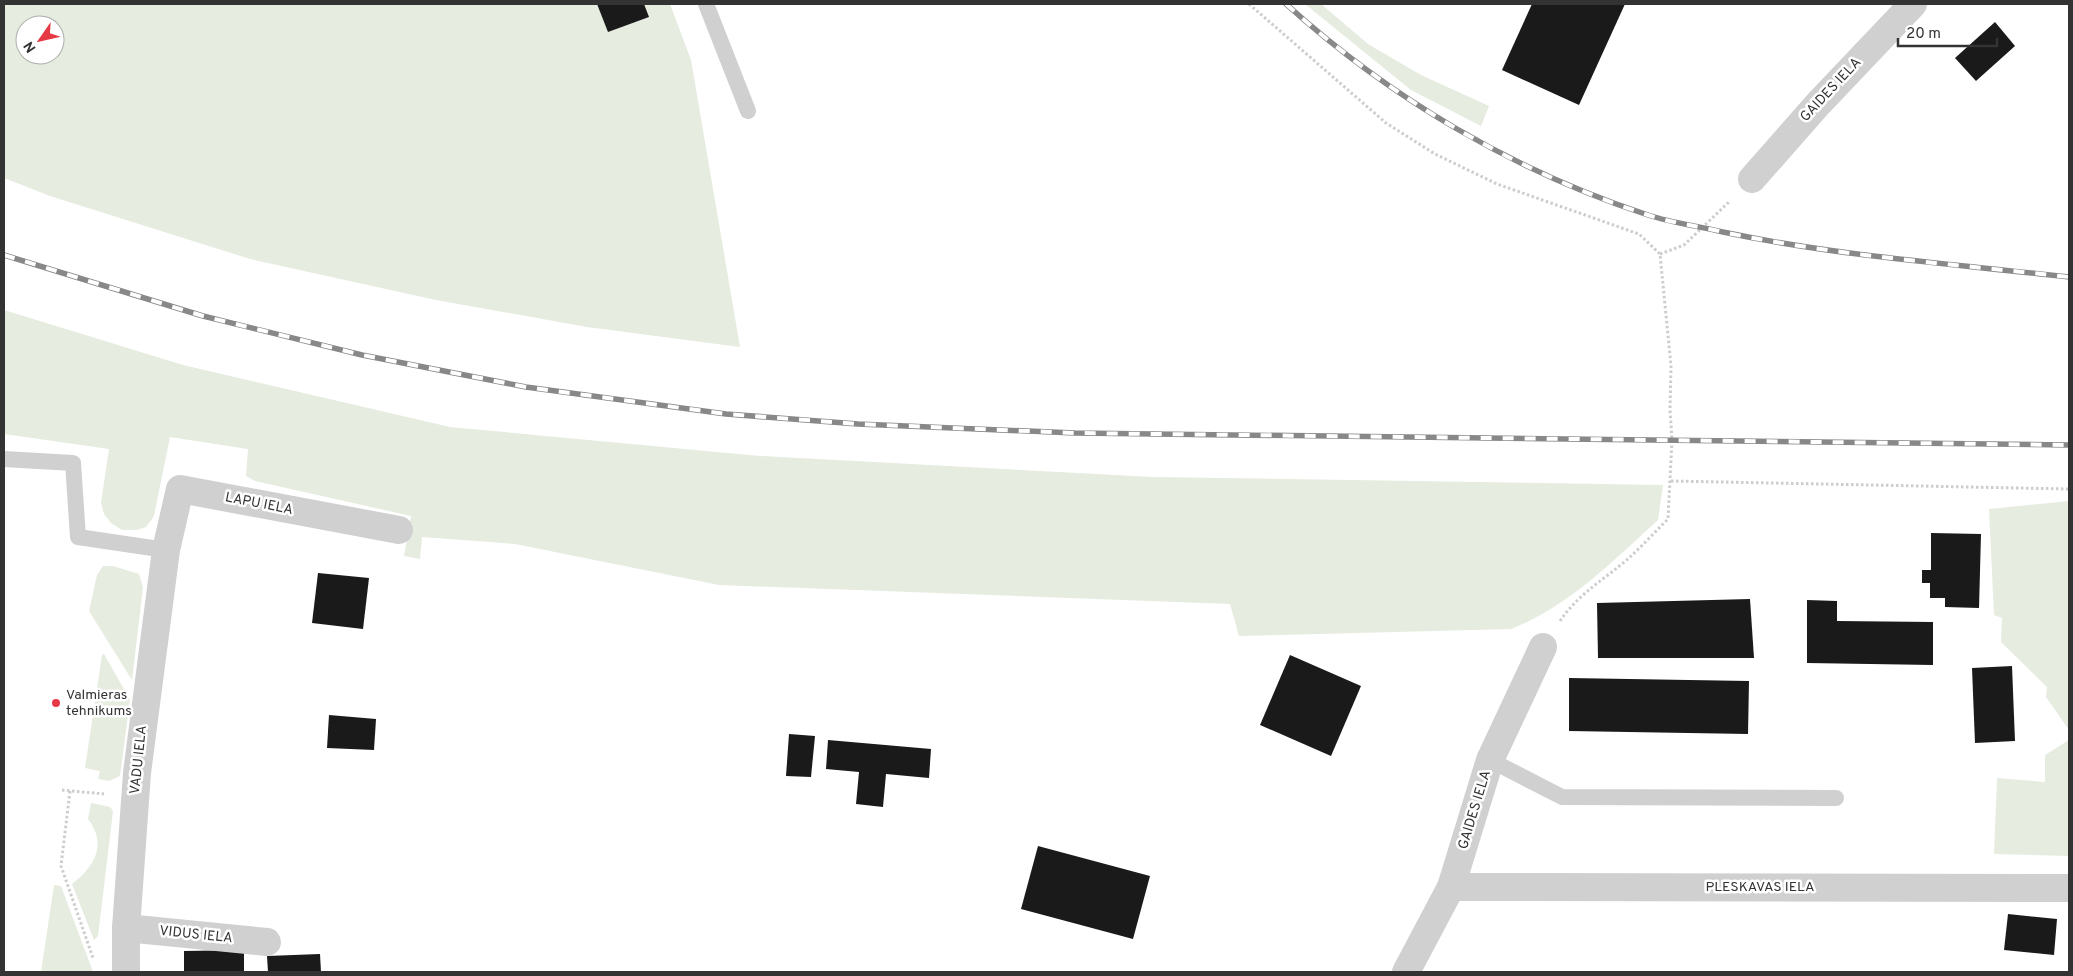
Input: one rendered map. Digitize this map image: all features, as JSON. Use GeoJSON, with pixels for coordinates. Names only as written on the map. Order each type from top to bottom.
{"type":"FeatureCollection","features":[{"type":"Feature","properties":{"kind":"street","name":"GAIDES IELA"},"geometry":{"type":"LineString","coordinates":[[1752,179],[1818,104],[1913,4]]}},
{"type":"Feature","properties":{"kind":"street","name":"LAPU IELA"},"geometry":{"type":"LineString","coordinates":[[166,550],[180,489],[399,530]]}},
{"type":"Feature","properties":{"kind":"street","name":"VADU IELA"},"geometry":{"type":"LineString","coordinates":[[126,972],[126,928],[137,773],[166,550]]}},
{"type":"Feature","properties":{"kind":"street","name":"GAIDES IELA"},"geometry":{"type":"LineString","coordinates":[[1406,972],[1451,887],[1490,760],[1543,646]]}},
{"type":"Feature","properties":{"kind":"street","name":"PLESKAVAS IELA"},"geometry":{"type":"LineString","coordinates":[[1451,887],[2069,888]]}},
{"type":"Feature","properties":{"kind":"street","name":"VIDUS IELA"},"geometry":{"type":"LineString","coordinates":[[126,928],[267,942]]}},
{"type":"Feature","properties":{"kind":"lane"},"geometry":{"type":"LineString","coordinates":[[706,4],[748,111]]}},
{"type":"Feature","properties":{"kind":"lane"},"geometry":{"type":"LineString","coordinates":[[4,459],[73,463],[78,537],[166,550]]}},
{"type":"Feature","properties":{"kind":"lane"},"geometry":{"type":"LineString","coordinates":[[1490,760],[1562,797],[1836,798]]}},
{"type":"Feature","properties":{"kind":"path"},"geometry":{"type":"LineString","coordinates":[[1248,4],[1386,123],[1435,154],[1497,184],[1639,234],[1660,254],[1671,366],[1671,481],[1668,519],[1628,559],[1605,575],[1568,608],[1543,646]]}},
{"type":"Feature","properties":{"kind":"path"},"geometry":{"type":"LineString","coordinates":[[1660,254],[1684,245],[1752,179]]}},
{"type":"Feature","properties":{"kind":"path"},"geometry":{"type":"LineString","coordinates":[[1671,481],[2069,489]]}},
{"type":"Feature","properties":{"kind":"path"},"geometry":{"type":"LineString","coordinates":[[62,790],[113,794]]}},
{"type":"Feature","properties":{"kind":"path"},"geometry":{"type":"LineString","coordinates":[[70,791],[61,866],[94,959]]}},
{"type":"Feature","properties":{"kind":"shaded area"},"geometry":{"type":"Polygon","coordinates":[[[4,4],[670,4],[691,60],[740,347],[587,327],[436,300],[250,259],[50,196],[4,178],[4,4]]]}},
{"type":"Feature","properties":{"kind":"shaded area"},"geometry":{"type":"Polygon","coordinates":[[[1305,4],[1321,4],[1368,44],[1421,75],[1489,106],[1481,126],[1411,90],[1305,4]]]}},
{"type":"Feature","properties":{"kind":"shaded area"},"geometry":{"type":"Polygon","coordinates":[[[4,310],[183,365],[450,427],[760,456],[1153,477],[1663,485],[1658,520],[1607,566],[1571,595],[1532,620],[1511,629],[1239,636],[1230,604],[719,585],[515,544],[422,537],[420,559],[404,556],[411,516],[255,481],[246,476],[248,449],[170,437],[154,516],[146,527],[137,530],[122,530],[111,523],[104,514],[101,503],[109,449],[4,434],[4,310]]]}},
{"type":"Feature","properties":{"kind":"shaded area"},"geometry":{"type":"Polygon","coordinates":[[[2069,501],[2069,730],[2046,697],[2047,687],[2001,642],[2002,618],[1994,615],[1989,509],[2069,501]]]}},
{"type":"Feature","properties":{"kind":"shaded area"},"geometry":{"type":"Polygon","coordinates":[[[103,566],[113,566],[139,574],[143,587],[132,680],[89,611],[97,575],[103,566]]]}},
{"type":"Feature","properties":{"kind":"shaded area"},"geometry":{"type":"Polygon","coordinates":[[[104,654],[130,700],[120,776],[109,781],[98,779],[100,771],[85,768],[102,655],[104,654]]]}},
{"type":"Feature","properties":{"kind":"shaded area"},"geometry":{"type":"Polygon","coordinates":[[[2069,740],[2069,856],[1994,854],[1997,778],[2045,782],[2045,755],[2069,740]]]}},
{"type":"Feature","properties":{"kind":"shaded area"},"geometry":{"type":"Polygon","coordinates":[[[91,803],[110,807],[113,811],[98,936],[94,940],[72,884],[92,863],[98,847],[94,829],[88,819],[91,803]]]}},
{"type":"Feature","properties":{"kind":"shaded area"},"geometry":{"type":"Polygon","coordinates":[[[54,885],[61,886],[93,972],[41,972],[54,885]]]}},
{"type":"Feature","properties":{"kind":"building"},"geometry":{"type":"Polygon","coordinates":[[[597,4],[644,4],[649,17],[608,32],[597,4]]]}},
{"type":"Feature","properties":{"kind":"building"},"geometry":{"type":"Polygon","coordinates":[[[1532,4],[1625,4],[1579,105],[1502,70],[1532,4]]]}},
{"type":"Feature","properties":{"kind":"building"},"geometry":{"type":"Polygon","coordinates":[[[1995,22],[2015,46],[1976,81],[1955,58],[1995,22]]]}},
{"type":"Feature","properties":{"kind":"building"},"geometry":{"type":"Polygon","coordinates":[[[1931,533],[1981,534],[1979,608],[1945,607],[1945,598],[1930,598],[1930,583],[1922,583],[1922,570],[1931,570],[1931,533]]]}},
{"type":"Feature","properties":{"kind":"building"},"geometry":{"type":"Polygon","coordinates":[[[318,573],[369,578],[363,629],[312,623],[318,573]]]}},
{"type":"Feature","properties":{"kind":"building"},"geometry":{"type":"Polygon","coordinates":[[[1750,599],[1754,658],[1598,658],[1597,603],[1750,599]]]}},
{"type":"Feature","properties":{"kind":"building"},"geometry":{"type":"Polygon","coordinates":[[[1807,600],[1837,601],[1837,621],[1933,622],[1933,665],[1807,663],[1807,600]]]}},
{"type":"Feature","properties":{"kind":"building"},"geometry":{"type":"Polygon","coordinates":[[[1290,655],[1361,686],[1331,756],[1260,725],[1290,655]]]}},
{"type":"Feature","properties":{"kind":"building"},"geometry":{"type":"Polygon","coordinates":[[[2012,666],[2015,741],[1975,743],[1972,668],[2012,666]]]}},
{"type":"Feature","properties":{"kind":"building"},"geometry":{"type":"Polygon","coordinates":[[[1569,678],[1749,681],[1748,734],[1569,731],[1569,678]]]}},
{"type":"Feature","properties":{"kind":"building"},"geometry":{"type":"Polygon","coordinates":[[[329,715],[376,719],[374,750],[327,748],[329,715]]]}},
{"type":"Feature","properties":{"kind":"building"},"geometry":{"type":"Polygon","coordinates":[[[789,734],[815,736],[811,777],[786,776],[789,734]]]}},
{"type":"Feature","properties":{"kind":"building"},"geometry":{"type":"Polygon","coordinates":[[[828,740],[931,749],[929,778],[886,774],[883,807],[856,804],[859,772],[826,769],[828,740]]]}},
{"type":"Feature","properties":{"kind":"building"},"geometry":{"type":"Polygon","coordinates":[[[1038,846],[1150,876],[1133,939],[1021,909],[1038,846]]]}},
{"type":"Feature","properties":{"kind":"building"},"geometry":{"type":"Polygon","coordinates":[[[2008,914],[2057,919],[2054,955],[2004,950],[2008,914]]]}},
{"type":"Feature","properties":{"kind":"building"},"geometry":{"type":"Polygon","coordinates":[[[244,950],[244,972],[184,972],[184,951],[244,950]]]}},
{"type":"Feature","properties":{"kind":"building"},"geometry":{"type":"Polygon","coordinates":[[[320,954],[321,972],[268,972],[267,956],[320,954]]]}},
{"type":"Feature","properties":{"kind":"railway"},"geometry":{"type":"LineString","coordinates":[[1286,4],[1368,70],[1456,128],[1502,154],[1550,177],[1648,215],[1723,232],[1809,247],[1896,259],[2069,277]]}},
{"type":"Feature","properties":{"kind":"railway"},"geometry":{"type":"LineString","coordinates":[[4,255],[203,316],[362,355],[526,387],[726,414],[858,424],[1075,433],[2069,445]]}},
{"type":"Feature","properties":{"kind":"place","name":"Valmieras tehnikums"},"geometry":{"type":"Point","coordinates":[56,703]}}]}
